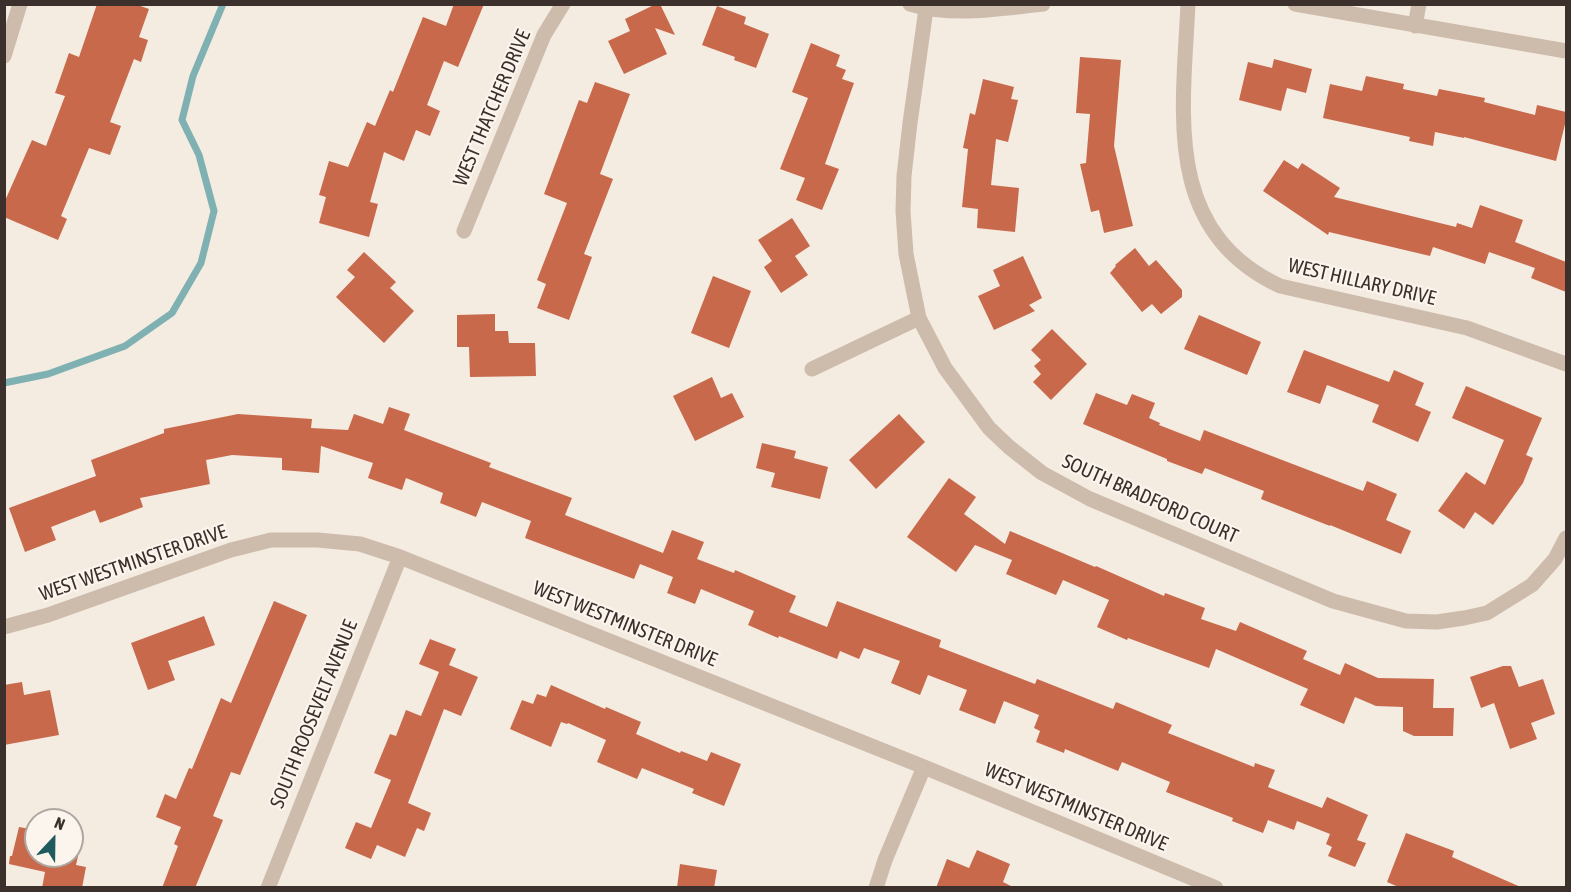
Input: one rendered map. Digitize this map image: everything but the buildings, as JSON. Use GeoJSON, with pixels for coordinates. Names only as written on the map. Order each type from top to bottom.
{"type":"FeatureCollection","features":[{"type":"Feature","properties":{"kind":"street"},"geometry":{"type":"LineString","coordinates":[[4,56],[20,4]]}},
{"type":"Feature","properties":{"kind":"street","name":"WEST THATCHER DRIVE"},"geometry":{"type":"LineString","coordinates":[[464,231],[544,35],[563,4]]}},
{"type":"Feature","properties":{"kind":"street"},"geometry":{"type":"LineString","coordinates":[[910,4],[926,9],[949,11],[1043,4]]}},
{"type":"Feature","properties":{"kind":"street","name":"WEST HILLARY DRIVE"},"geometry":{"type":"LineString","coordinates":[[1188,4],[1183,119],[1186,155],[1194,191],[1205,218],[1227,250],[1262,278],[1280,286],[1467,328],[1566,364]]}},
{"type":"Feature","properties":{"kind":"street"},"geometry":{"type":"LineString","coordinates":[[1295,4],[1566,51]]}},
{"type":"Feature","properties":{"kind":"street"},"geometry":{"type":"LineString","coordinates":[[1415,26],[1419,4]]}},
{"type":"Feature","properties":{"kind":"street","name":"SOUTH BRADFORD COURT"},"geometry":{"type":"LineString","coordinates":[[926,9],[904,176],[903,211],[906,254],[919,318],[945,369],[982,419],[1009,447],[1042,473],[1090,499],[1333,601],[1406,621],[1437,622],[1487,613],[1532,585],[1555,560],[1566,538]]}},
{"type":"Feature","properties":{"kind":"street"},"geometry":{"type":"LineString","coordinates":[[812,369],[919,318]]}},
{"type":"Feature","properties":{"kind":"street","name":"WEST WESTMINSTER DRIVE"},"geometry":{"type":"LineString","coordinates":[[4,627],[48,615],[231,550],[272,540],[318,540],[360,544],[400,557],[924,767],[1192,883],[1216,888]]}},
{"type":"Feature","properties":{"kind":"street","name":"SOUTH ROOSEVELT AVENUE"},"geometry":{"type":"LineString","coordinates":[[268,888],[400,557]]}},
{"type":"Feature","properties":{"kind":"street"},"geometry":{"type":"LineString","coordinates":[[876,888],[885,860],[924,767]]}},
{"type":"Feature","properties":{"kind":"waterway"},"geometry":{"type":"LineString","coordinates":[[4,383],[48,374],[125,346],[172,313],[201,263],[214,211],[199,155],[182,120],[193,76],[223,4]]}}]}
